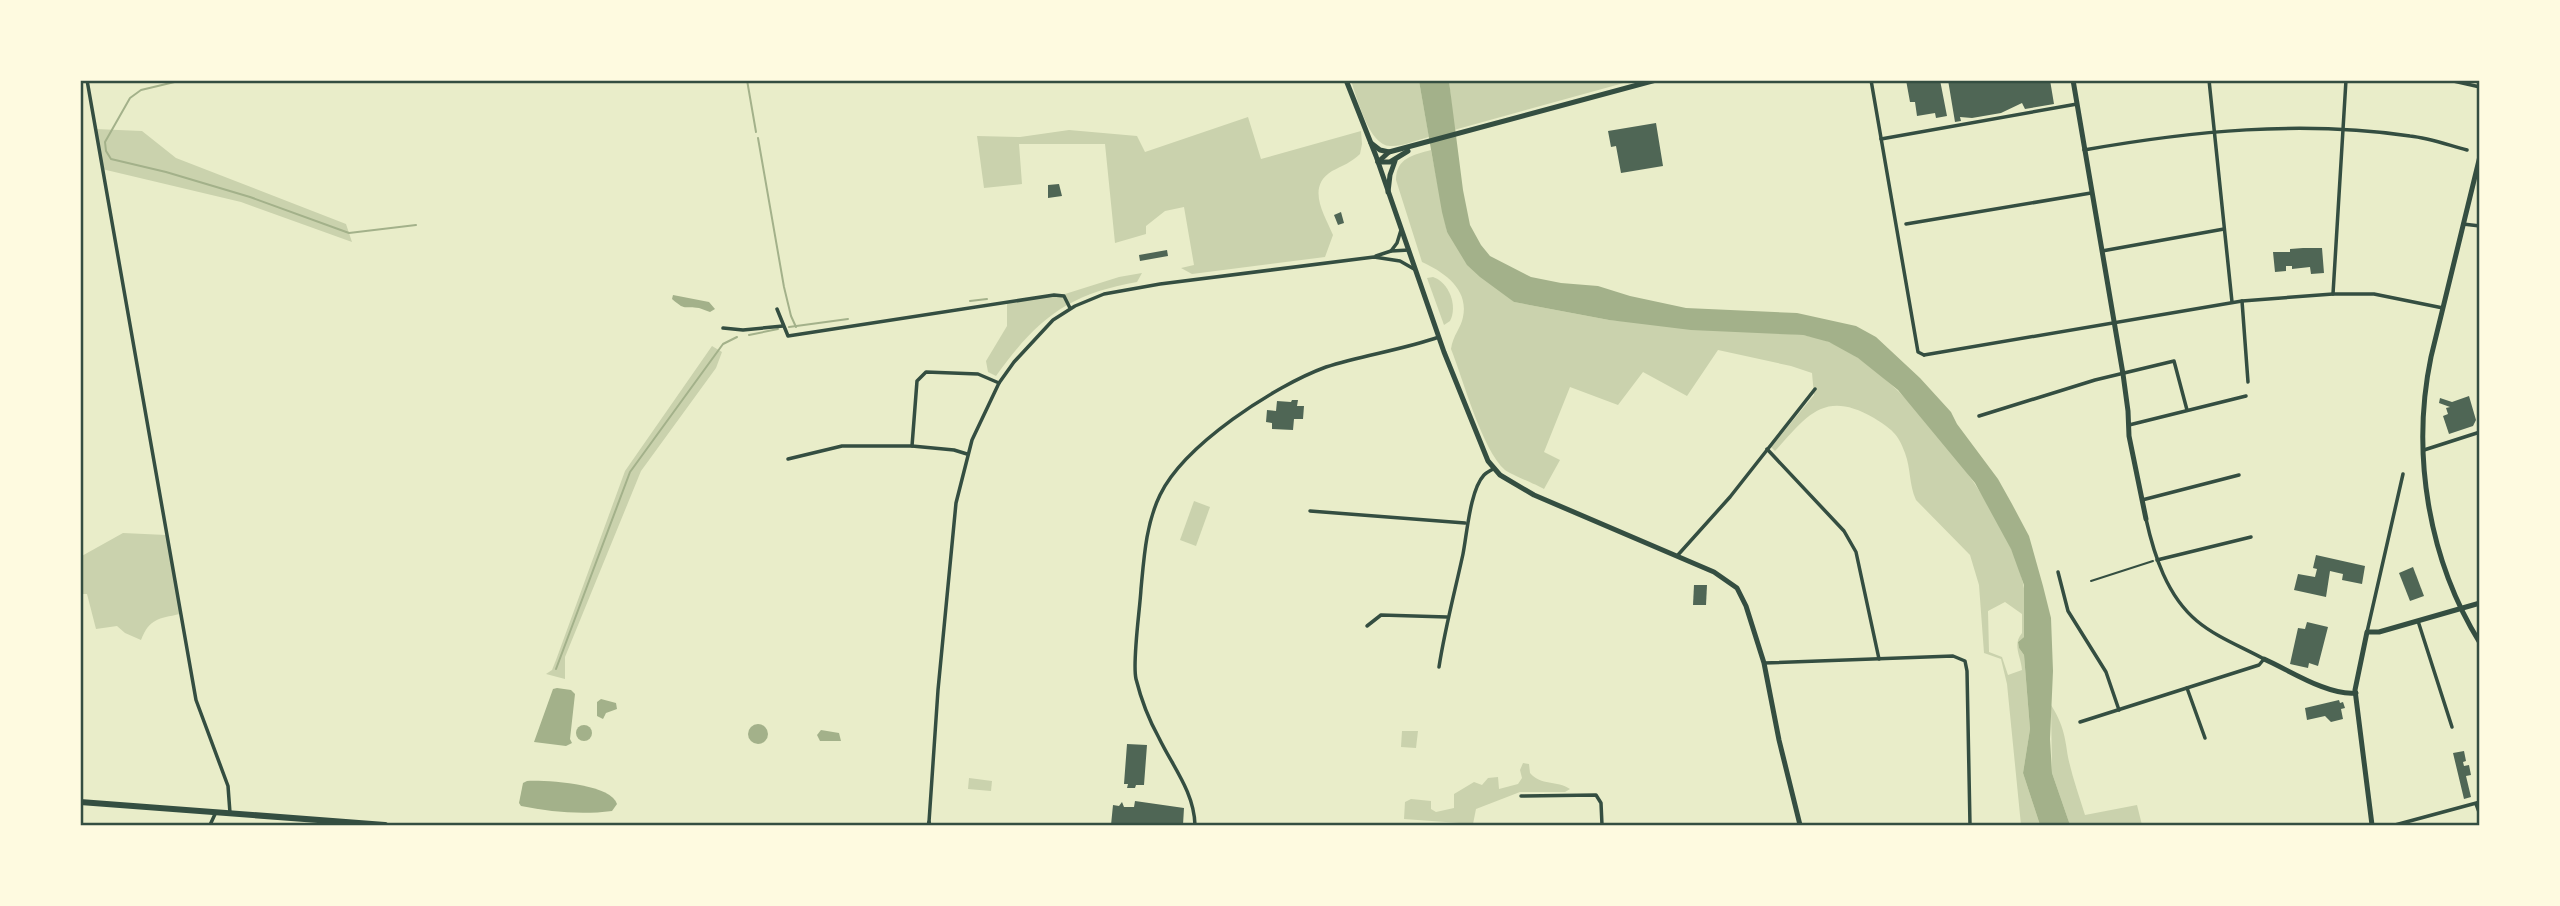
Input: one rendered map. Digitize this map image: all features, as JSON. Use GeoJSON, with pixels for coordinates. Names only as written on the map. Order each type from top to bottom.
{"type":"FeatureCollection","features":[{"type":"Feature","properties":{"kind":"highway"},"geometry":{"type":"LineString","coordinates":[[80,802],[385,825]]}},
{"type":"Feature","properties":{"kind":"main road"},"geometry":{"type":"LineString","coordinates":[[1346,80],[1477,438],[1493,469],[1508,481],[1534,495],[1723,576],[1737,589],[1746,606],[1764,663],[1800,825]]}},
{"type":"Feature","properties":{"kind":"main road"},"geometry":{"type":"LineString","coordinates":[[1371,143],[1389,152],[1413,148],[1656,80]]}},
{"type":"Feature","properties":{"kind":"main road"},"geometry":{"type":"LineString","coordinates":[[2073,80],[2146,519]]}},
{"type":"Feature","properties":{"kind":"main road"},"geometry":{"type":"LineString","coordinates":[[1378,162],[1397,159],[1413,148]]}},
{"type":"Feature","properties":{"kind":"main road"},"geometry":{"type":"LineString","coordinates":[[1378,162],[1389,152]]}},
{"type":"Feature","properties":{"kind":"main road"},"geometry":{"type":"LineString","coordinates":[[2480,156],[2425,385],[2423,416],[2431,520],[2447,577],[2480,643]]}},
{"type":"Feature","properties":{"kind":"main road"},"geometry":{"type":"LineString","coordinates":[[1388,192],[1391,170],[1397,159]]}},
{"type":"Feature","properties":{"kind":"main road"},"geometry":{"type":"LineString","coordinates":[[2372,825],[2356,693],[2367,632],[2379,632],[2480,603]]}},
{"type":"Feature","properties":{"kind":"main road"},"geometry":{"type":"LineString","coordinates":[[2264,659],[2343,693],[2356,693]]}},
{"type":"Feature","properties":{"kind":"street"},"geometry":{"type":"LineString","coordinates":[[88,80],[196,700],[228,786],[230,813]]}},
{"type":"Feature","properties":{"kind":"street"},"geometry":{"type":"LineString","coordinates":[[1871,80],[1918,352],[1924,355],[2242,301],[2333,294],[2392,297],[2443,308]]}},
{"type":"Feature","properties":{"kind":"street"},"geometry":{"type":"LineString","coordinates":[[2209,80],[2232,302]]}},
{"type":"Feature","properties":{"kind":"street"},"geometry":{"type":"LineString","coordinates":[[2333,294],[2346,80]]}},
{"type":"Feature","properties":{"kind":"street"},"geometry":{"type":"LineString","coordinates":[[2449,80],[2480,87]]}},
{"type":"Feature","properties":{"kind":"street"},"geometry":{"type":"LineString","coordinates":[[1881,139],[2077,104]]}},
{"type":"Feature","properties":{"kind":"street"},"geometry":{"type":"LineString","coordinates":[[2084,150],[2147,139],[2278,127],[2411,136],[2467,150]]}},
{"type":"Feature","properties":{"kind":"street"},"geometry":{"type":"LineString","coordinates":[[1906,224],[2091,193]]}},
{"type":"Feature","properties":{"kind":"street"},"geometry":{"type":"LineString","coordinates":[[2463,224],[2480,226]]}},
{"type":"Feature","properties":{"kind":"street"},"geometry":{"type":"LineString","coordinates":[[1391,251],[1397,243],[1401,228]]}},
{"type":"Feature","properties":{"kind":"street"},"geometry":{"type":"LineString","coordinates":[[2102,251],[2224,229]]}},
{"type":"Feature","properties":{"kind":"street"},"geometry":{"type":"LineString","coordinates":[[929,824],[950,544],[956,503],[967,454],[999,383],[1034,338],[1070,308],[1104,294],[1409,250]]}},
{"type":"Feature","properties":{"kind":"street"},"geometry":{"type":"LineString","coordinates":[[1394,259],[1409,250]]}},
{"type":"Feature","properties":{"kind":"street"},"geometry":{"type":"LineString","coordinates":[[1374,257],[1405,262],[1417,272]]}},
{"type":"Feature","properties":{"kind":"street"},"geometry":{"type":"LineString","coordinates":[[777,309],[788,336],[1054,295],[1064,296],[1070,308]]}},
{"type":"Feature","properties":{"kind":"street"},"geometry":{"type":"LineString","coordinates":[[2242,301],[2248,382]]}},
{"type":"Feature","properties":{"kind":"street"},"geometry":{"type":"LineString","coordinates":[[723,328],[743,330],[783,326]]}},
{"type":"Feature","properties":{"kind":"street"},"geometry":{"type":"LineString","coordinates":[[1195,825],[1191,798],[1157,736],[1135,673],[1143,560],[1159,497],[1165,485],[1186,460],[1212,436],[1273,391],[1328,367],[1439,337]]}},
{"type":"Feature","properties":{"kind":"street"},"geometry":{"type":"LineString","coordinates":[[1924,355],[1927,361]]}},
{"type":"Feature","properties":{"kind":"street"},"geometry":{"type":"LineString","coordinates":[[1979,416],[2095,380],[2174,361],[2187,410]]}},
{"type":"Feature","properties":{"kind":"street"},"geometry":{"type":"LineString","coordinates":[[912,446],[917,381],[920,375],[932,370],[978,374],[999,383]]}},
{"type":"Feature","properties":{"kind":"street"},"geometry":{"type":"LineString","coordinates":[[1677,556],[1706,526],[1815,389]]}},
{"type":"Feature","properties":{"kind":"street"},"geometry":{"type":"LineString","coordinates":[[2129,425],[2246,396]]}},
{"type":"Feature","properties":{"kind":"street"},"geometry":{"type":"LineString","coordinates":[[2424,450],[2480,432]]}},
{"type":"Feature","properties":{"kind":"street"},"geometry":{"type":"LineString","coordinates":[[788,459],[842,446],[912,446],[967,454]]}},
{"type":"Feature","properties":{"kind":"street"},"geometry":{"type":"LineString","coordinates":[[1767,449],[1844,531],[1856,552],[1879,659]]}},
{"type":"Feature","properties":{"kind":"street"},"geometry":{"type":"LineString","coordinates":[[1439,667],[1466,523],[1480,482],[1484,475],[1493,469]]}},
{"type":"Feature","properties":{"kind":"street"},"geometry":{"type":"LineString","coordinates":[[2367,632],[2403,474]]}},
{"type":"Feature","properties":{"kind":"street"},"geometry":{"type":"LineString","coordinates":[[2142,500],[2239,475]]}},
{"type":"Feature","properties":{"kind":"street"},"geometry":{"type":"LineString","coordinates":[[1310,511],[1466,523]]}},
{"type":"Feature","properties":{"kind":"street"},"geometry":{"type":"LineString","coordinates":[[2080,722],[2259,664],[2264,659],[2209,630],[2195,619],[2162,573],[2146,519]]}},
{"type":"Feature","properties":{"kind":"street"},"geometry":{"type":"LineString","coordinates":[[2157,560],[2251,537]]}},
{"type":"Feature","properties":{"kind":"street"},"geometry":{"type":"LineString","coordinates":[[2058,572],[2068,611],[2106,672],[2119,710]]}},
{"type":"Feature","properties":{"kind":"street"},"geometry":{"type":"LineString","coordinates":[[1367,626],[1381,615],[1447,617]]}},
{"type":"Feature","properties":{"kind":"street"},"geometry":{"type":"LineString","coordinates":[[2418,621],[2452,727]]}},
{"type":"Feature","properties":{"kind":"street"},"geometry":{"type":"LineString","coordinates":[[1764,663],[1953,656],[1965,661],[1970,825]]}},
{"type":"Feature","properties":{"kind":"street"},"geometry":{"type":"LineString","coordinates":[[2187,688],[2205,738]]}},
{"type":"Feature","properties":{"kind":"street"},"geometry":{"type":"LineString","coordinates":[[1521,796],[1596,795],[1601,803],[1602,825]]}},
{"type":"Feature","properties":{"kind":"street"},"geometry":{"type":"LineString","coordinates":[[2395,825],[2478,803],[2480,815]]}},
{"type":"Feature","properties":{"kind":"street"},"geometry":{"type":"LineString","coordinates":[[210,825],[216,812]]}},
{"type":"Feature","properties":{"kind":"path"},"geometry":{"type":"LineString","coordinates":[[2091,580],[2157,560]]}},
{"type":"Feature","properties":{"kind":"shaded area"},"geometry":{"type":"Polygon","coordinates":[[[1449,80],[1631,81],[1454,130],[1449,80]]]}},
{"type":"Feature","properties":{"kind":"shaded area"},"geometry":{"type":"Polygon","coordinates":[[[1351,81],[1419,81],[1429,137],[1399,145],[1383,144],[1370,130],[1351,81]]]}},
{"type":"Feature","properties":{"kind":"shaded area"},"geometry":{"type":"Polygon","coordinates":[[[1419,81],[1449,81],[1470,225],[1490,256],[1531,277],[1598,286],[1686,308],[1797,313],[1856,326],[1876,337],[1920,378],[1951,412],[1998,479],[2029,536],[2051,618],[2052,773],[2070,825],[2040,825],[2023,773],[2030,729],[2024,655],[2018,642],[2024,637],[2024,585],[2011,549],[1975,483],[1898,390],[1858,358],[1829,342],[1803,335],[1691,330],[1609,320],[1514,302],[1467,265],[1447,232],[1419,81]]]}},
{"type":"Feature","properties":{"kind":"shaded area"},"geometry":{"type":"Polygon","coordinates":[[[1248,117],[1261,159],[1361,131],[1360,154],[1324,177],[1320,185],[1319,201],[1333,235],[1325,257],[1192,274],[1181,268],[1194,265],[1184,207],[1165,211],[1146,226],[1146,234],[1115,243],[1105,144],[1019,144],[1022,184],[984,188],[977,136],[1020,137],[1069,130],[1137,136],[1145,152],[1248,117]]]}},
{"type":"Feature","properties":{"kind":"shaded area"},"geometry":{"type":"Polygon","coordinates":[[[95,129],[142,131],[176,158],[346,224],[352,242],[241,202],[102,169],[95,129]]]}},
{"type":"Feature","properties":{"kind":"shaded area"},"geometry":{"type":"Polygon","coordinates":[[[1431,150],[1447,232],[1514,302],[1609,320],[1803,335],[1820,339],[1857,357],[1918,411],[1947,445],[1996,518],[2013,552],[2023,583],[2024,637],[2018,642],[2024,655],[2030,729],[2023,773],[2040,825],[2021,825],[2007,684],[2001,659],[1984,653],[1979,585],[1970,555],[1916,500],[1900,441],[1893,432],[1874,418],[1842,406],[1829,406],[1807,418],[1775,451],[1771,447],[1814,395],[1812,373],[1718,350],[1687,396],[1643,372],[1618,405],[1570,387],[1544,452],[1560,460],[1544,489],[1505,470],[1481,431],[1451,349],[1463,317],[1462,298],[1446,276],[1422,262],[1396,180],[1402,162],[1431,150]],[[2005,602],[1988,611],[1989,652],[2002,657],[2008,675],[2022,670],[2017,646],[2022,633],[2022,614],[2005,602]]]}},
{"type":"Feature","properties":{"kind":"shaded area"},"geometry":{"type":"Polygon","coordinates":[[[1142,273],[1137,282],[1092,294],[1056,312],[1040,324],[996,376],[988,372],[986,361],[1007,326],[1007,302],[1065,294],[1119,277],[1142,273]]]}},
{"type":"Feature","properties":{"kind":"shaded area"},"geometry":{"type":"Polygon","coordinates":[[[1433,277],[1448,289],[1452,302],[1450,321],[1444,325],[1427,278],[1433,277]]]}},
{"type":"Feature","properties":{"kind":"shaded area"},"geometry":{"type":"Polygon","coordinates":[[[673,295],[709,302],[715,309],[710,312],[683,307],[672,299],[673,295]]]}},
{"type":"Feature","properties":{"kind":"shaded area"},"geometry":{"type":"Polygon","coordinates":[[[712,346],[722,352],[716,368],[641,471],[565,657],[565,679],[546,674],[552,670],[556,660],[625,471],[712,346]]]}},
{"type":"Feature","properties":{"kind":"shaded area"},"geometry":{"type":"Polygon","coordinates":[[[1194,501],[1210,507],[1196,546],[1180,540],[1194,501]]]}},
{"type":"Feature","properties":{"kind":"shaded area"},"geometry":{"type":"Polygon","coordinates":[[[123,533],[166,535],[180,614],[151,623],[141,640],[117,626],[96,629],[87,594],[81,594],[80,557],[123,533]]]}},
{"type":"Feature","properties":{"kind":"shaded area"},"geometry":{"type":"Polygon","coordinates":[[[553,689],[571,690],[575,694],[570,739],[572,743],[566,746],[534,742],[553,689]]]}},
{"type":"Feature","properties":{"kind":"shaded area"},"geometry":{"type":"Polygon","coordinates":[[[601,699],[616,703],[617,709],[606,713],[603,719],[597,716],[597,702],[601,699]]]}},
{"type":"Feature","properties":{"kind":"shaded area"},"geometry":{"type":"Polygon","coordinates":[[[2051,705],[2063,730],[2071,771],[2085,815],[2137,805],[2142,825],[2070,825],[2052,773],[2051,705]]]}},
{"type":"Feature","properties":{"kind":"shaded area"},"geometry":{"type":"Polygon","coordinates":[[[758,724],[765,727],[768,734],[765,741],[758,744],[751,741],[748,734],[751,727],[758,724]]]}},
{"type":"Feature","properties":{"kind":"shaded area"},"geometry":{"type":"Polygon","coordinates":[[[581,725],[587,725],[592,733],[590,739],[581,741],[576,736],[576,730],[581,725]]]}},
{"type":"Feature","properties":{"kind":"shaded area"},"geometry":{"type":"Polygon","coordinates":[[[821,730],[839,733],[841,741],[820,741],[817,735],[821,730]]]}},
{"type":"Feature","properties":{"kind":"shaded area"},"geometry":{"type":"Polygon","coordinates":[[[1402,731],[1418,731],[1416,748],[1401,747],[1402,731]]]}},
{"type":"Feature","properties":{"kind":"shaded area"},"geometry":{"type":"Polygon","coordinates":[[[1523,763],[1529,764],[1530,773],[1539,780],[1570,789],[1565,792],[1520,792],[1476,809],[1473,824],[1404,819],[1405,802],[1411,799],[1431,801],[1431,809],[1436,812],[1454,808],[1454,794],[1474,782],[1482,785],[1488,778],[1498,777],[1499,789],[1518,784],[1522,778],[1520,770],[1523,763]]]}},
{"type":"Feature","properties":{"kind":"shaded area"},"geometry":{"type":"Polygon","coordinates":[[[969,778],[992,781],[991,791],[968,789],[969,778]]]}},
{"type":"Feature","properties":{"kind":"shaded area"},"geometry":{"type":"Polygon","coordinates":[[[549,781],[591,788],[612,797],[617,804],[612,811],[589,813],[521,806],[519,803],[523,783],[549,781]]]}},
{"type":"Feature","properties":{"kind":"building"},"geometry":{"type":"Polygon","coordinates":[[[1906,80],[1940,80],[1947,116],[1936,118],[1935,113],[1917,116],[1915,102],[1910,102],[1906,80]]]}},
{"type":"Feature","properties":{"kind":"building"},"geometry":{"type":"Polygon","coordinates":[[[1948,80],[2050,80],[2054,104],[2025,109],[2022,103],[2001,113],[1972,118],[1960,117],[1961,121],[1955,122],[1948,80]]]}},
{"type":"Feature","properties":{"kind":"building"},"geometry":{"type":"Polygon","coordinates":[[[1656,123],[1663,166],[1621,173],[1616,146],[1611,147],[1608,131],[1656,123]]]}},
{"type":"Feature","properties":{"kind":"building"},"geometry":{"type":"Polygon","coordinates":[[[1059,184],[1062,196],[1048,198],[1048,185],[1059,184]]]}},
{"type":"Feature","properties":{"kind":"building"},"geometry":{"type":"Polygon","coordinates":[[[1341,212],[1344,223],[1338,225],[1334,215],[1341,212]]]}},
{"type":"Feature","properties":{"kind":"building"},"geometry":{"type":"Polygon","coordinates":[[[2322,248],[2324,273],[2311,274],[2310,267],[2292,269],[2292,266],[2286,266],[2286,271],[2275,272],[2273,252],[2290,252],[2290,249],[2322,248]]]}},
{"type":"Feature","properties":{"kind":"building"},"geometry":{"type":"Polygon","coordinates":[[[1167,250],[1168,256],[1140,261],[1139,255],[1167,250]]]}},
{"type":"Feature","properties":{"kind":"building"},"geometry":{"type":"Polygon","coordinates":[[[2469,396],[2476,420],[2473,426],[2449,434],[2443,416],[2448,414],[2446,408],[2450,407],[2439,403],[2440,398],[2452,402],[2469,396]]]}},
{"type":"Feature","properties":{"kind":"building"},"geometry":{"type":"Polygon","coordinates":[[[1298,400],[1297,406],[1304,406],[1303,419],[1294,419],[1293,430],[1272,429],[1272,423],[1266,422],[1267,410],[1276,411],[1277,401],[1298,400]]]}},
{"type":"Feature","properties":{"kind":"building"},"geometry":{"type":"Polygon","coordinates":[[[2316,555],[2365,566],[2362,584],[2342,580],[2343,574],[2330,571],[2326,597],[2294,590],[2298,574],[2315,577],[2317,569],[2313,568],[2316,555]]]}},
{"type":"Feature","properties":{"kind":"building"},"geometry":{"type":"Polygon","coordinates":[[[2413,567],[2424,596],[2410,601],[2399,573],[2413,567]]]}},
{"type":"Feature","properties":{"kind":"building"},"geometry":{"type":"Polygon","coordinates":[[[1694,585],[1707,585],[1706,605],[1693,605],[1694,585]]]}},
{"type":"Feature","properties":{"kind":"building"},"geometry":{"type":"Polygon","coordinates":[[[2307,622],[2328,627],[2318,666],[2309,663],[2308,668],[2290,664],[2298,628],[2305,629],[2307,622]]]}},
{"type":"Feature","properties":{"kind":"building"},"geometry":{"type":"Polygon","coordinates":[[[2339,700],[2345,708],[2341,709],[2343,719],[2331,722],[2325,716],[2307,720],[2305,708],[2339,700]]]}},
{"type":"Feature","properties":{"kind":"building"},"geometry":{"type":"Polygon","coordinates":[[[1127,744],[1147,745],[1144,785],[1136,785],[1135,788],[1127,788],[1128,784],[1124,784],[1127,744]]]}},
{"type":"Feature","properties":{"kind":"building"},"geometry":{"type":"Polygon","coordinates":[[[2464,751],[2464,766],[2469,765],[2471,775],[2466,776],[2471,797],[2464,799],[2453,753],[2464,751]]]}},
{"type":"Feature","properties":{"kind":"building"},"geometry":{"type":"Polygon","coordinates":[[[1135,801],[1184,808],[1183,825],[1111,825],[1113,805],[1119,806],[1122,802],[1124,807],[1134,807],[1135,801]]]}},
{"type":"Feature","properties":{"kind":"waterway"},"geometry":{"type":"LineString","coordinates":[[183,80],[141,90],[130,98],[105,142],[111,159],[250,197],[349,233],[416,225]]}},
{"type":"Feature","properties":{"kind":"waterway"},"geometry":{"type":"LineString","coordinates":[[747,80],[756,132]]}},
{"type":"Feature","properties":{"kind":"waterway"},"geometry":{"type":"LineString","coordinates":[[758,138],[784,287],[796,327]]}},
{"type":"Feature","properties":{"kind":"waterway"},"geometry":{"type":"LineString","coordinates":[[970,301],[987,299]]}},
{"type":"Feature","properties":{"kind":"waterway"},"geometry":{"type":"LineString","coordinates":[[789,327],[848,319]]}},
{"type":"Feature","properties":{"kind":"waterway"},"geometry":{"type":"LineString","coordinates":[[749,335],[778,329]]}},
{"type":"Feature","properties":{"kind":"waterway"},"geometry":{"type":"LineString","coordinates":[[556,669],[630,472],[723,344],[737,337]]}}]}
